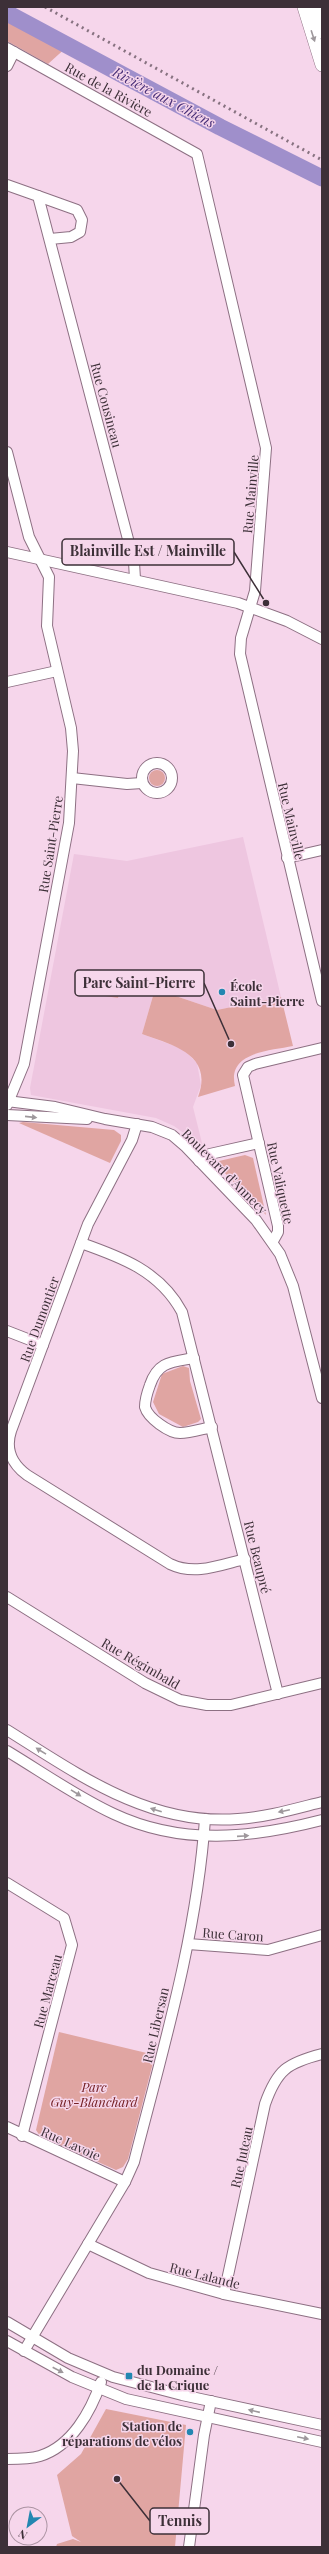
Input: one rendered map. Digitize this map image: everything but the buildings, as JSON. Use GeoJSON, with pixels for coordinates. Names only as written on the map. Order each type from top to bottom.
{"type":"FeatureCollection","features":[{"type":"Feature","properties":{"kind":"main road"},"geometry":{"type":"LineString","coordinates":[[304,7],[322,65]]}},
{"type":"Feature","properties":{"kind":"main road"},"geometry":{"type":"LineString","coordinates":[[317,7],[322,32]]}},
{"type":"Feature","properties":{"kind":"street"},"geometry":{"type":"LineString","coordinates":[[7,66],[11,50]]}},
{"type":"Feature","properties":{"kind":"street","name":"Rue de la Rivière"},"geometry":{"type":"LineString","coordinates":[[11,50],[197,154]]}},
{"type":"Feature","properties":{"kind":"street","name":"Rue Mainville"},"geometry":{"type":"LineString","coordinates":[[197,154],[266,448],[251,607],[241,638],[240,654],[322,1001]]}},
{"type":"Feature","properties":{"kind":"street"},"geometry":{"type":"LineString","coordinates":[[7,185],[77,210],[82,220],[80,232],[71,237],[50,239]]}},
{"type":"Feature","properties":{"kind":"street","name":"Rue Cousineau"},"geometry":{"type":"LineString","coordinates":[[38,196],[134,562],[135,579]]}},
{"type":"Feature","properties":{"kind":"street","name":"Rue Saint-Pierre"},"geometry":{"type":"LineString","coordinates":[[7,452],[29,537],[49,577],[46,618],[71,728],[72,778],[69,819],[26,1054],[8,1102],[7,1116]]}},
{"type":"Feature","properties":{"kind":"street"},"geometry":{"type":"LineString","coordinates":[[7,552],[135,579],[251,607],[287,621],[322,639]]}},
{"type":"Feature","properties":{"kind":"street"},"geometry":{"type":"LineString","coordinates":[[7,682],[57,671]]}},
{"type":"Feature","properties":{"kind":"street"},"geometry":{"type":"LineString","coordinates":[[72,778],[127,784],[142,783]]}},
{"type":"Feature","properties":{"kind":"street"},"geometry":{"type":"LineString","coordinates":[[287,858],[322,850]]}},
{"type":"Feature","properties":{"kind":"street","name":"Rue Valiquette"},"geometry":{"type":"LineString","coordinates":[[322,1048],[255,1064],[244,1072],[244,1085],[278,1226],[278,1232],[273,1241],[291,1278],[322,1398]]}},
{"type":"Feature","properties":{"kind":"street","name":"Boulevard d'Annecy"},"geometry":{"type":"LineString","coordinates":[[8,1102],[55,1107],[105,1119],[137,1124],[167,1133],[199,1161],[256,1220],[273,1241]]}},
{"type":"Feature","properties":{"kind":"street","name":"Boulevard d'Annecy"},"geometry":{"type":"LineString","coordinates":[[7,1116],[54,1119],[105,1119]]}},
{"type":"Feature","properties":{"kind":"street","name":"Rue Dumontier"},"geometry":{"type":"LineString","coordinates":[[137,1124],[132,1140],[93,1212],[10,1436],[9,1451],[19,1468],[173,1566],[200,1569],[245,1559]]}},
{"type":"Feature","properties":{"kind":"street"},"geometry":{"type":"LineString","coordinates":[[199,1161],[210,1154],[259,1143]]}},
{"type":"Feature","properties":{"kind":"street","name":"Rue Beaupré"},"geometry":{"type":"LineString","coordinates":[[81,1243],[130,1261],[151,1275],[176,1302],[182,1312],[212,1426],[278,1694]]}},
{"type":"Feature","properties":{"kind":"street"},"geometry":{"type":"LineString","coordinates":[[7,1331],[43,1345]]}},
{"type":"Feature","properties":{"kind":"street"},"geometry":{"type":"LineString","coordinates":[[194,1358],[167,1364],[157,1370],[146,1395],[145,1410],[156,1420],[178,1433],[212,1426]]}},
{"type":"Feature","properties":{"kind":"street","name":"Rue Régimbald"},"geometry":{"type":"LineString","coordinates":[[7,1597],[145,1683],[173,1698],[200,1704],[219,1706],[238,1704],[322,1683]]}},
{"type":"Feature","properties":{"kind":"street"},"geometry":{"type":"LineString","coordinates":[[7,1730],[95,1785],[119,1797],[162,1812],[205,1819],[259,1816],[322,1802]]}},
{"type":"Feature","properties":{"kind":"street"},"geometry":{"type":"LineString","coordinates":[[7,1751],[82,1797],[115,1814],[156,1829],[204,1836],[252,1835],[322,1820]]}},
{"type":"Feature","properties":{"kind":"street","name":"Rue Libersan"},"geometry":{"type":"LineString","coordinates":[[24,2351],[125,2182],[134,2162],[188,1944],[202,1864],[205,1819]]}},
{"type":"Feature","properties":{"kind":"street","name":"Rue Marceau"},"geometry":{"type":"LineString","coordinates":[[7,1883],[64,1918],[72,1945],[22,2136]]}},
{"type":"Feature","properties":{"kind":"street","name":"Rue Caron"},"geometry":{"type":"LineString","coordinates":[[188,1944],[268,1950],[322,1935]]}},
{"type":"Feature","properties":{"kind":"street","name":"Rue Juteau"},"geometry":{"type":"LineString","coordinates":[[224,2294],[265,2104],[273,2082],[285,2068],[299,2060],[322,2054]]}},
{"type":"Feature","properties":{"kind":"street","name":"Rue Lavoie"},"geometry":{"type":"LineString","coordinates":[[7,2127],[22,2136],[125,2182]]}},
{"type":"Feature","properties":{"kind":"street","name":"Rue Lalande"},"geometry":{"type":"LineString","coordinates":[[88,2244],[149,2274],[224,2294],[322,2314]]}},
{"type":"Feature","properties":{"kind":"street"},"geometry":{"type":"LineString","coordinates":[[7,2322],[68,2358],[104,2374],[140,2385],[322,2426]]}},
{"type":"Feature","properties":{"kind":"street"},"geometry":{"type":"LineString","coordinates":[[7,2341],[58,2370],[99,2389],[144,2404],[322,2442]]}},
{"type":"Feature","properties":{"kind":"street"},"geometry":{"type":"LineString","coordinates":[[7,2459],[39,2456],[64,2442],[83,2419],[99,2389],[104,2374]]}},
{"type":"Feature","properties":{"kind":"street"},"geometry":{"type":"LineString","coordinates":[[189,2547],[211,2401]]}},
{"type":"Feature","properties":{"kind":"shaded area","name":"École Saint-Pierre"},"geometry":{"type":"Polygon","coordinates":[[[243,837],[281,997],[217,1010],[155,989],[142,1034],[183,1049],[197,1063],[201,1085],[193,1107],[203,1147],[174,1126],[156,1118],[31,1095],[30,1088],[74,854],[127,861],[243,837]]]}},
{"type":"Feature","properties":{"kind":"green space"},"geometry":{"type":"Polygon","coordinates":[[[7,13],[69,45],[48,64],[7,41],[7,13]]]}},
{"type":"Feature","properties":{"kind":"green space"},"geometry":{"type":"Polygon","coordinates":[[[154,770],[160,770],[165,775],[163,784],[160,786],[154,786],[149,781],[149,775],[154,770]]]}},
{"type":"Feature","properties":{"kind":"green space"},"geometry":{"type":"Polygon","coordinates":[[[109,971],[123,974],[118,998],[105,996],[109,971]]]}},
{"type":"Feature","properties":{"kind":"green space"},"geometry":{"type":"Polygon","coordinates":[[[155,989],[217,1010],[281,997],[293,1046],[252,1055],[237,1066],[234,1075],[235,1086],[198,1097],[201,1082],[200,1071],[195,1061],[177,1047],[142,1034],[155,989]]]}},
{"type":"Feature","properties":{"kind":"green space"},"geometry":{"type":"Polygon","coordinates":[[[23,1122],[114,1130],[121,1135],[121,1141],[110,1163],[19,1123],[23,1122]]]}},
{"type":"Feature","properties":{"kind":"green space"},"geometry":{"type":"Polygon","coordinates":[[[245,1155],[253,1158],[266,1215],[217,1165],[219,1161],[245,1155]]]}},
{"type":"Feature","properties":{"kind":"green space"},"geometry":{"type":"Polygon","coordinates":[[[183,1366],[189,1368],[190,1381],[201,1419],[198,1422],[183,1427],[159,1414],[153,1402],[162,1374],[183,1366]]]}},
{"type":"Feature","properties":{"kind":"green space","name":"Parc Guy-Blanchard"},"geometry":{"type":"Polygon","coordinates":[[[59,2032],[155,2055],[128,2159],[123,2167],[116,2170],[40,2136],[36,2130],[59,2032]]]}},
{"type":"Feature","properties":{"kind":"green space"},"geometry":{"type":"Polygon","coordinates":[[[106,2409],[186,2425],[175,2547],[56,2547],[57,2544],[73,2539],[81,2542],[72,2536],[57,2475],[81,2454],[106,2409]]]}},
{"type":"Feature","properties":{"kind":"waterway","name":"Rivière aux Chiens"},"geometry":{"type":"LineString","coordinates":[[7,13],[220,127],[322,178]]}},
{"type":"Feature","properties":{"kind":"railway"},"geometry":{"type":"LineString","coordinates":[[45,7],[322,160]]}},
{"type":"Feature","properties":{"kind":"place","name":"Blainville Est / Mainville"},"geometry":{"type":"Point","coordinates":[266,603]}},
{"type":"Feature","properties":{"kind":"place","name":"École Saint-Pierre"},"geometry":{"type":"Point","coordinates":[222,992]}},
{"type":"Feature","properties":{"kind":"place","name":"Parc Saint-Pierre"},"geometry":{"type":"Point","coordinates":[231,1044]}},
{"type":"Feature","properties":{"kind":"place","name":"du Domaine / de la Crique"},"geometry":{"type":"Point","coordinates":[129,2376]}},
{"type":"Feature","properties":{"kind":"place","name":"Station de réparations de vélos"},"geometry":{"type":"Point","coordinates":[190,2432]}},
{"type":"Feature","properties":{"kind":"place","name":"Tennis"},"geometry":{"type":"Point","coordinates":[117,2479]}}]}
